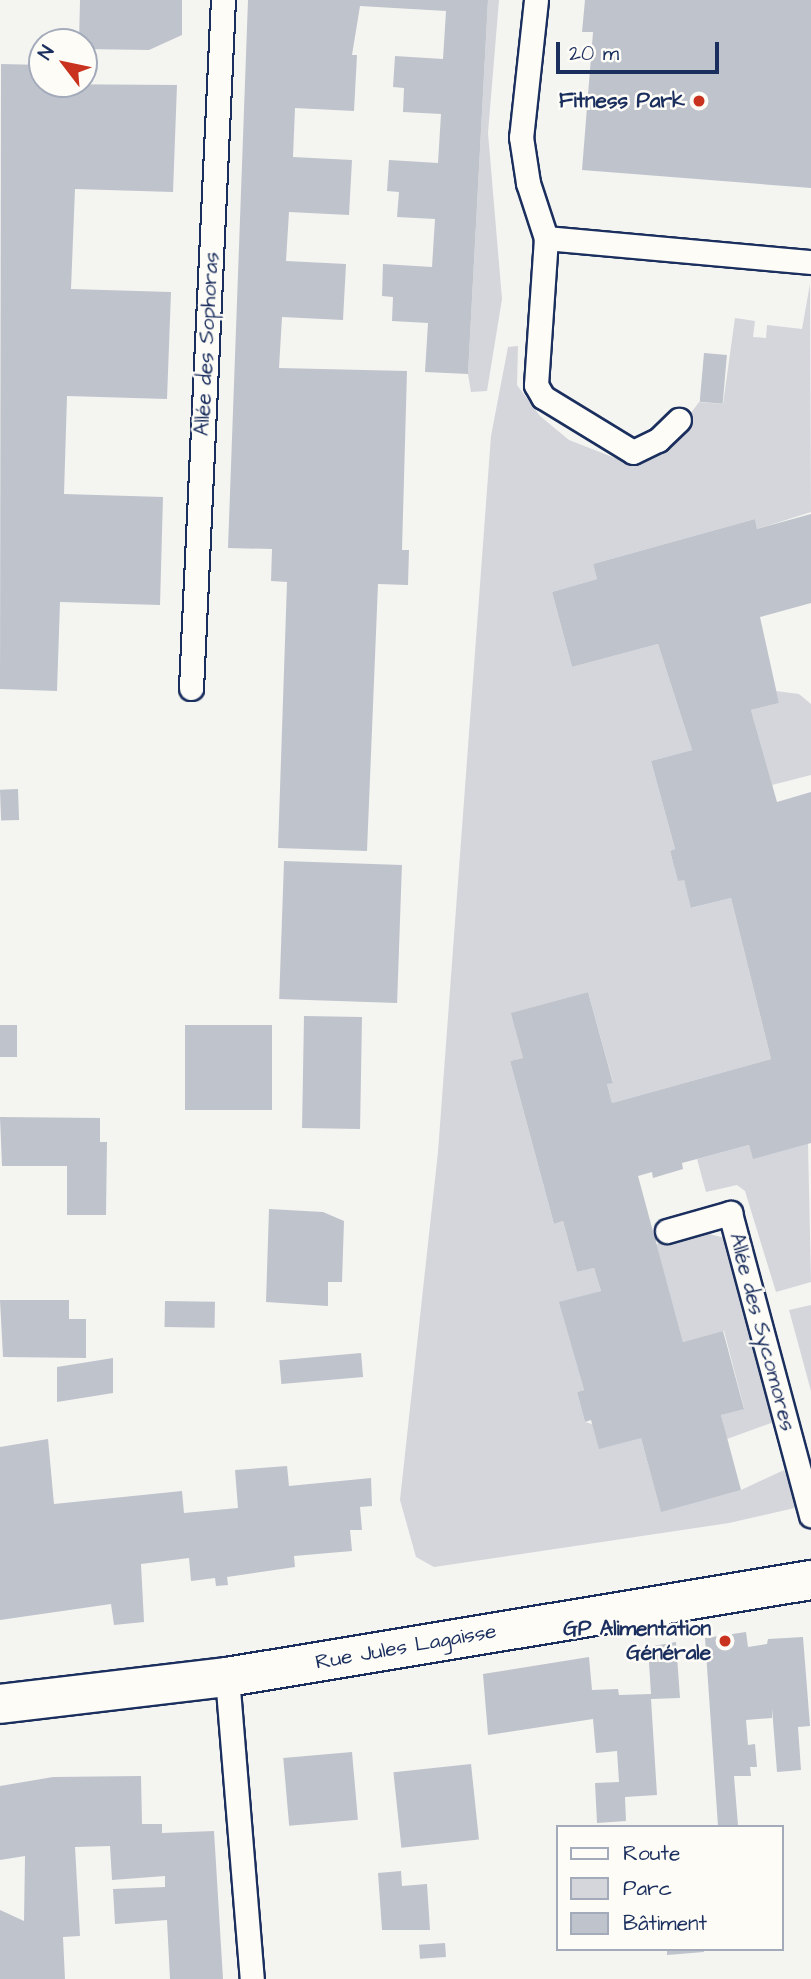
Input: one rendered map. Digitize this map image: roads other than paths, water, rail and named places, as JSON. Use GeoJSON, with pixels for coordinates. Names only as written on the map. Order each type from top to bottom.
{"type":"FeatureCollection","features":[{"type":"Feature","properties":{"kind":"street","name":"Rue Jules Lagaisse"},"geometry":{"type":"LineString","coordinates":[[0,1704],[227,1677],[811,1580]]}},
{"type":"Feature","properties":{"kind":"lane","name":"Allée des Sophoras"},"geometry":{"type":"LineString","coordinates":[[191,688],[223,0]]}},
{"type":"Feature","properties":{"kind":"lane"},"geometry":{"type":"LineString","coordinates":[[536,0],[521,137],[525,172],[546,238],[534,371],[543,397],[634,452],[658,440],[679,420]]}},
{"type":"Feature","properties":{"kind":"lane"},"geometry":{"type":"LineString","coordinates":[[546,238],[811,262]]}},
{"type":"Feature","properties":{"kind":"lane","name":"Allée des Sycomores"},"geometry":{"type":"LineString","coordinates":[[667,1231],[730,1213],[811,1515]]}},
{"type":"Feature","properties":{"kind":"lane"},"geometry":{"type":"LineString","coordinates":[[227,1677],[252,1979]]}},
{"type":"Feature","properties":{"kind":"place","name":"Fitness Park"},"geometry":{"type":"Point","coordinates":[699,101]}},
{"type":"Feature","properties":{"kind":"place","name":"GP Alimentation Générale"},"geometry":{"type":"Point","coordinates":[725,1641]}}]}
